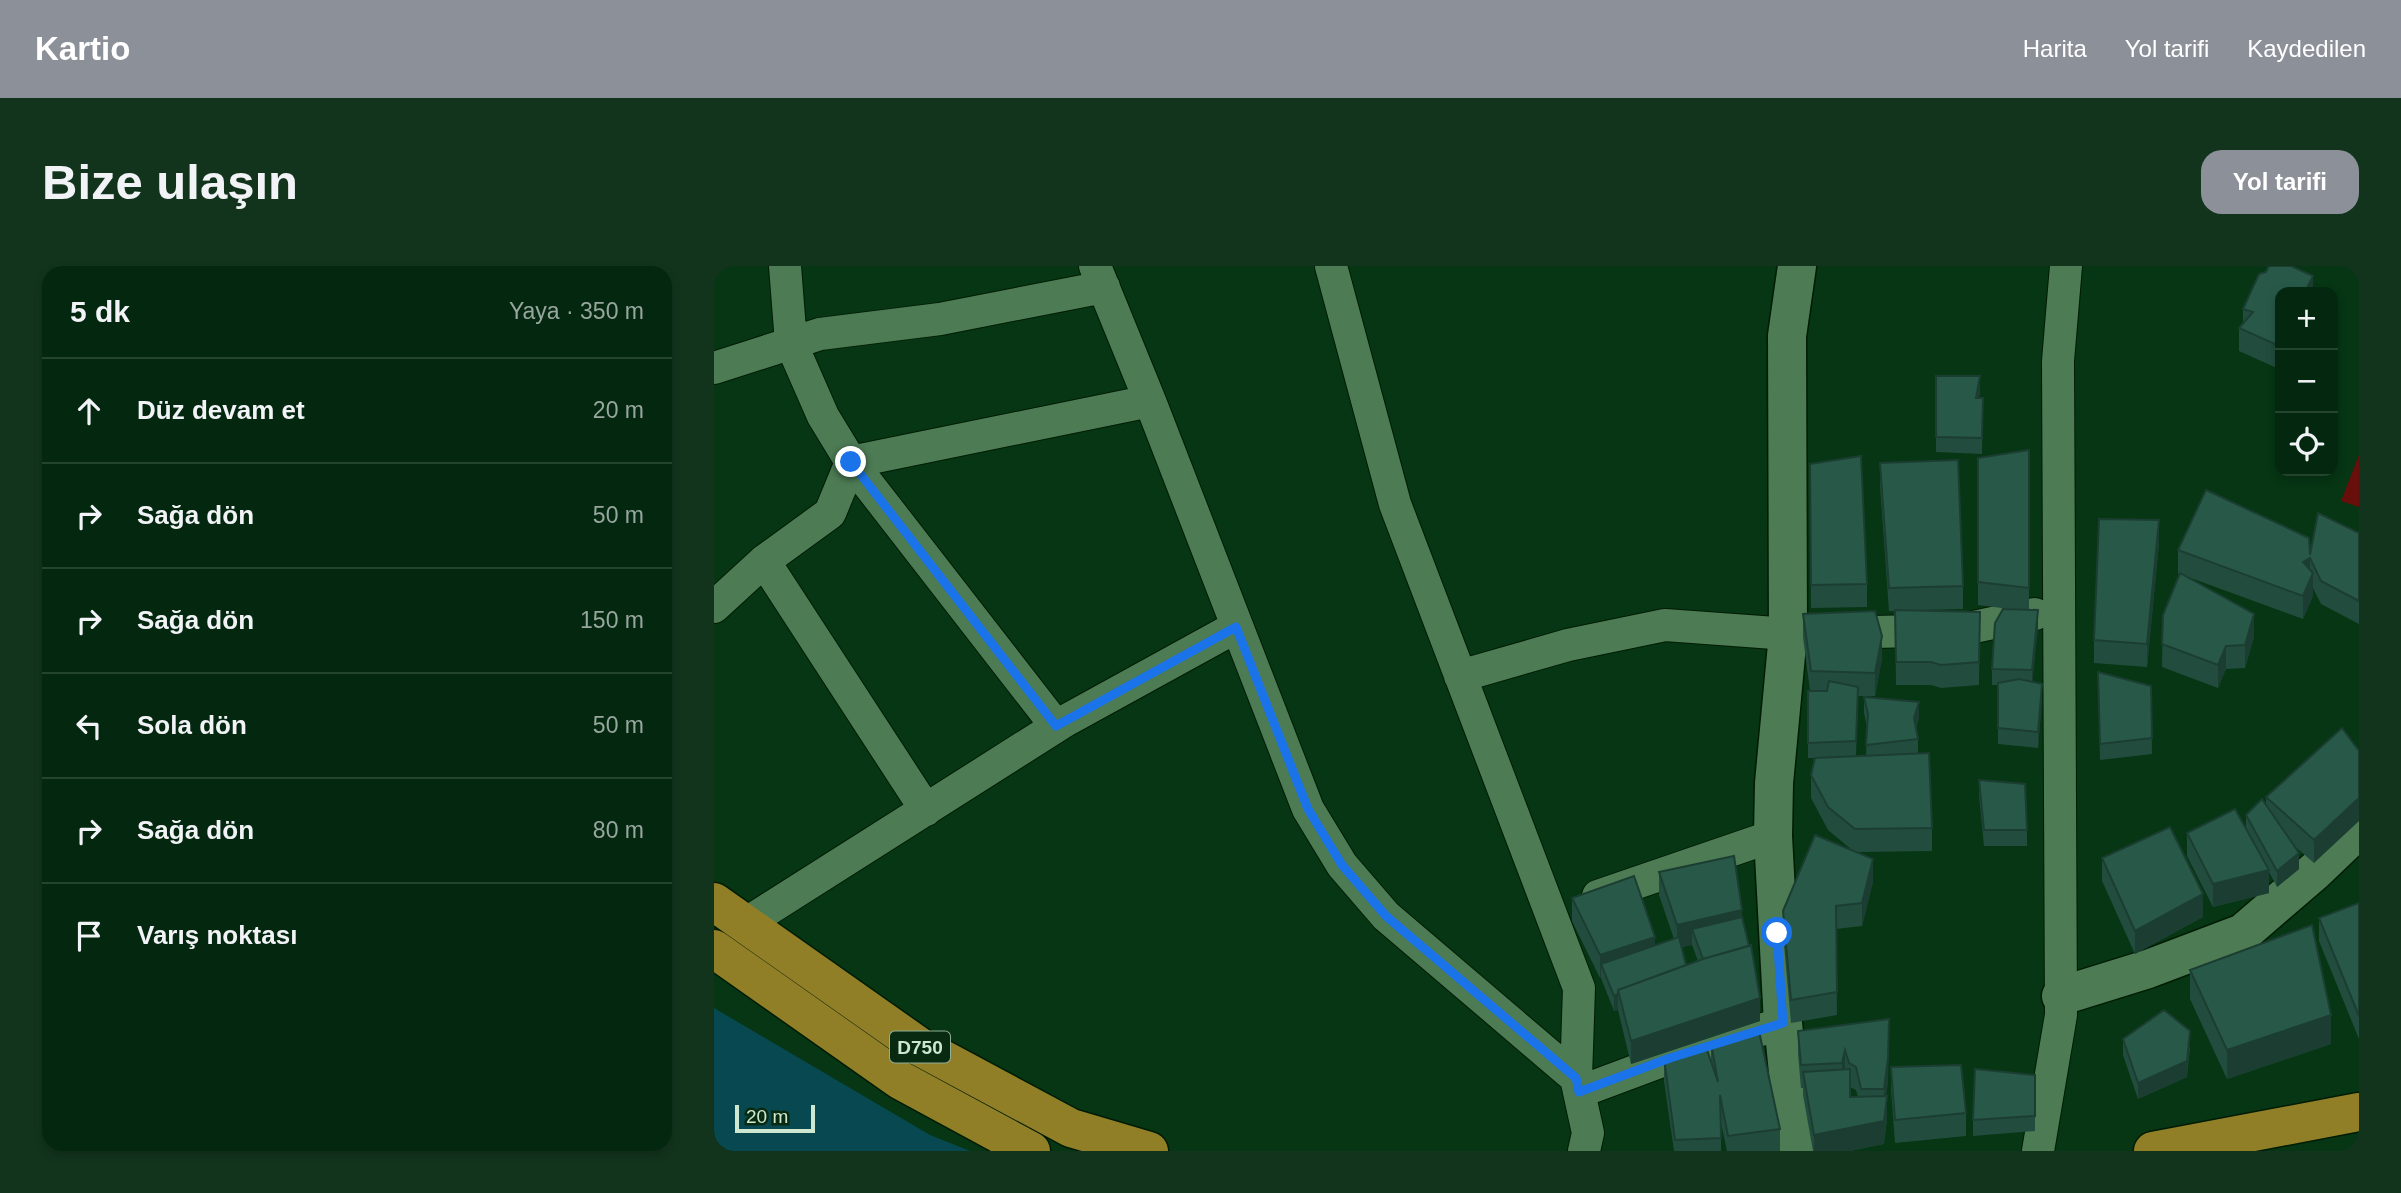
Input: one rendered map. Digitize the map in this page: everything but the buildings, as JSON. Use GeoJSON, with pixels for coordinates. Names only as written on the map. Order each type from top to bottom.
{"type":"FeatureCollection","features":[{"type":"Feature","properties":{"kind":"highway","name":"D750"},"geometry":{"type":"LineString","coordinates":[[714,902],[920,1047],[1071,1128],[1149,1151]]}},
{"type":"Feature","properties":{"kind":"highway","name":"D750"},"geometry":{"type":"LineString","coordinates":[[714,949],[900,1080],[1031,1151]]}},
{"type":"Feature","properties":{"kind":"highway"},"geometry":{"type":"LineString","coordinates":[[2153,1151],[2359,1112]]}},
{"type":"Feature","properties":{"kind":"street"},"geometry":{"type":"LineString","coordinates":[[785,266],[791,343],[823,415],[851,462],[1056,726]]}},
{"type":"Feature","properties":{"kind":"street"},"geometry":{"type":"LineString","coordinates":[[1331,266],[1395,504],[1579,988],[1577,1085],[1588,1133],[1584,1151]]}},
{"type":"Feature","properties":{"kind":"street"},"geometry":{"type":"LineString","coordinates":[[1796,1151],[1783,1023],[1773,836],[1773,783],[1788,634],[1787,336],[1797,266]]}},
{"type":"Feature","properties":{"kind":"street"},"geometry":{"type":"LineString","coordinates":[[2038,1151],[2061,1015],[2058,361],[2066,266]]}},
{"type":"Feature","properties":{"kind":"street"},"geometry":{"type":"LineString","coordinates":[[714,368],[820,334],[940,319],[1099,277],[1150,401],[1308,809],[1342,865],[1386,916],[1577,1085]]}},
{"type":"Feature","properties":{"kind":"street"},"geometry":{"type":"LineString","coordinates":[[851,462],[1150,401]]}},
{"type":"Feature","properties":{"kind":"street"},"geometry":{"type":"LineString","coordinates":[[715,603],[764,561],[830,513],[851,462]]}},
{"type":"Feature","properties":{"kind":"street"},"geometry":{"type":"LineString","coordinates":[[764,561],[926,810]]}},
{"type":"Feature","properties":{"kind":"street"},"geometry":{"type":"LineString","coordinates":[[1460,676],[1568,645],[1665,625],[1788,634],[1960,630],[2059,609]]}},
{"type":"Feature","properties":{"kind":"street"},"geometry":{"type":"LineString","coordinates":[[745,924],[1056,726],[1236,627]]}},
{"type":"Feature","properties":{"kind":"street"},"geometry":{"type":"LineString","coordinates":[[2061,996],[2148,969],[2243,933],[2359,829]]}},
{"type":"Feature","properties":{"kind":"street"},"geometry":{"type":"LineString","coordinates":[[1550,912],[1773,836]]}},
{"type":"Feature","properties":{"kind":"street"},"geometry":{"type":"LineString","coordinates":[[1577,1085],[1783,1023]]}},
{"type":"Feature","properties":{"kind":"shaded area"},"geometry":{"type":"Polygon","coordinates":[[[2359,455],[2359,507],[2341,501],[2359,455]]]}},
{"type":"Feature","properties":{"kind":"water"},"geometry":{"type":"Polygon","coordinates":[[[714,1008],[930,1135],[970,1151],[714,1151],[714,1008]]]}},
{"type":"Feature","properties":{"kind":"route"},"geometry":{"type":"LineString","coordinates":[[851,462],[1056,726],[1236,627],[1308,809],[1342,865],[1386,916],[1576,1078],[1579,1092],[1670,1058],[1783,1023],[1777,933]]}}]}
